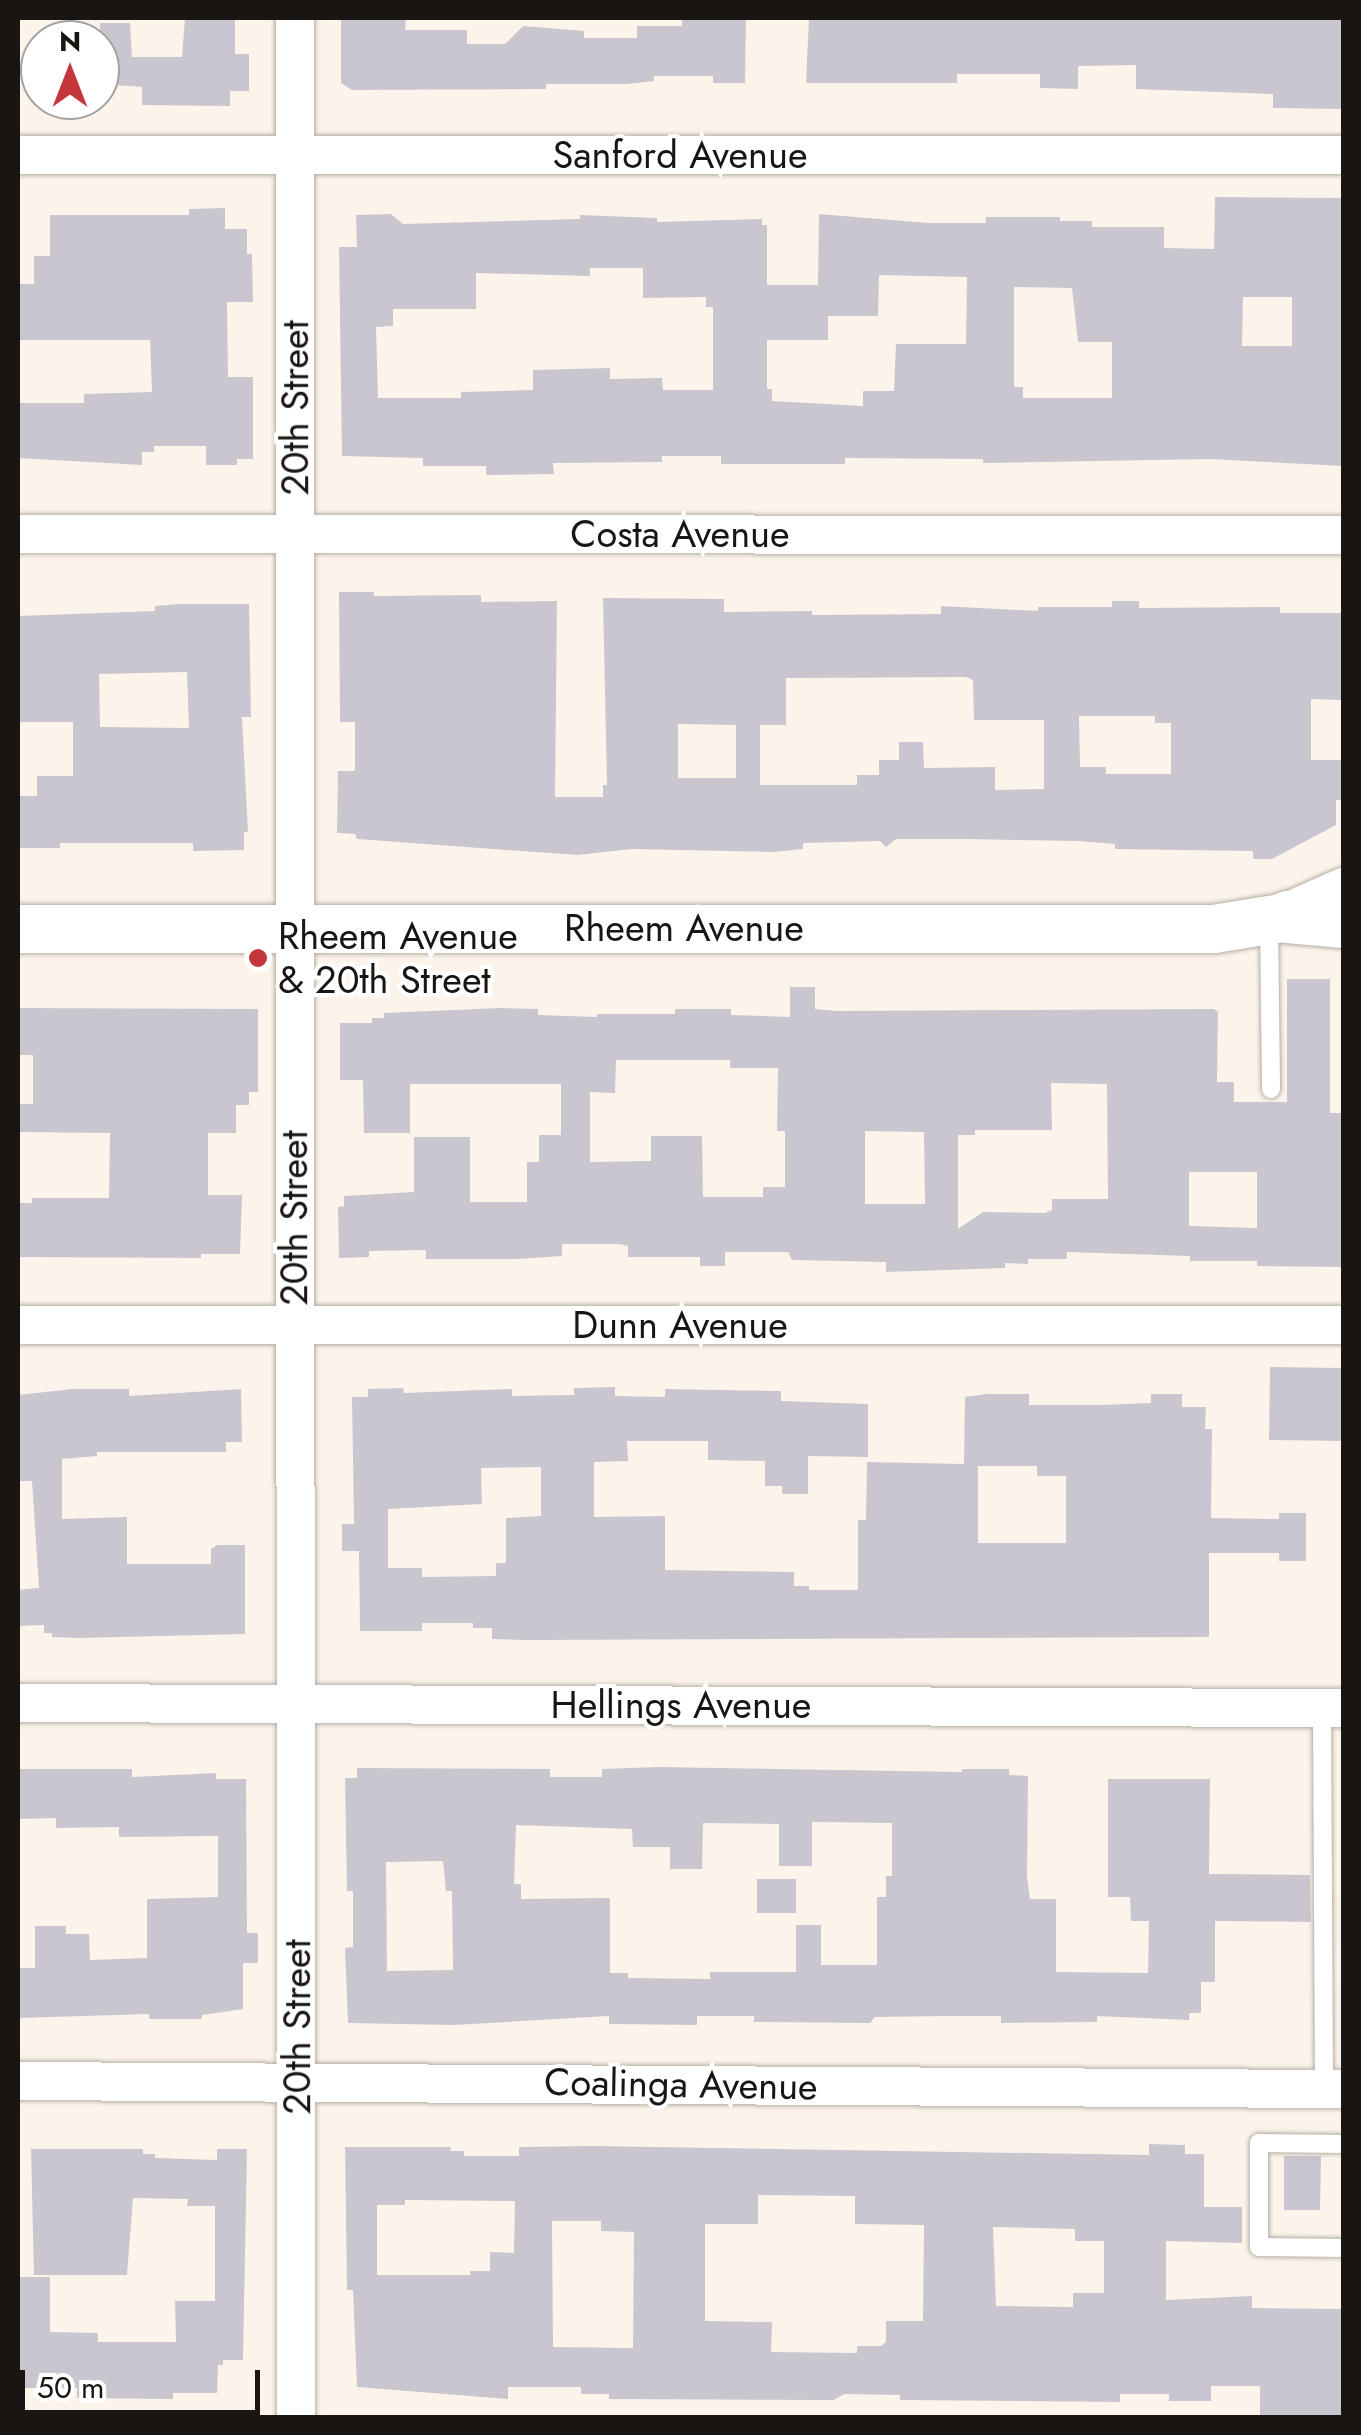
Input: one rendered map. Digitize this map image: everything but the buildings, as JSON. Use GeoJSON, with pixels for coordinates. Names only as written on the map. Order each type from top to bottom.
{"type":"FeatureCollection","features":[{"type":"Feature","properties":{"kind":"main road"},"geometry":{"type":"LineString","coordinates":[[1278,920],[1344,922]]}},
{"type":"Feature","properties":{"kind":"street","name":"20th Street"},"geometry":{"type":"LineString","coordinates":[[295,18],[296,2418]]}},
{"type":"Feature","properties":{"kind":"street","name":"Sanford Avenue"},"geometry":{"type":"LineString","coordinates":[[18,155],[1344,155]]}},
{"type":"Feature","properties":{"kind":"street","name":"Costa Avenue"},"geometry":{"type":"LineString","coordinates":[[18,534],[1344,534]]}},
{"type":"Feature","properties":{"kind":"street","name":"Rheem Avenue"},"geometry":{"type":"LineString","coordinates":[[18,928],[1214,929],[1278,920],[1344,892]]}},
{"type":"Feature","properties":{"kind":"street","name":"Dunn Avenue"},"geometry":{"type":"LineString","coordinates":[[18,1325],[1344,1325]]}},
{"type":"Feature","properties":{"kind":"street","name":"Hellings Avenue"},"geometry":{"type":"LineString","coordinates":[[18,1704],[1333,1708]]}},
{"type":"Feature","properties":{"kind":"street","name":"Coalinga Avenue"},"geometry":{"type":"LineString","coordinates":[[18,2081],[1334,2089]]}},
{"type":"Feature","properties":{"kind":"lane"},"geometry":{"type":"LineString","coordinates":[[1270,1090],[1278,920]]}},
{"type":"Feature","properties":{"kind":"lane"},"geometry":{"type":"LineString","coordinates":[[1333,1708],[1334,2089]]}},
{"type":"Feature","properties":{"kind":"lane"},"geometry":{"type":"LineString","coordinates":[[1344,2144],[1259,2143],[1259,2248],[1344,2248]]}},
{"type":"Feature","properties":{"kind":"place","name":"Rheem Avenue & 20th Street"},"geometry":{"type":"Point","coordinates":[258,958]}}]}
